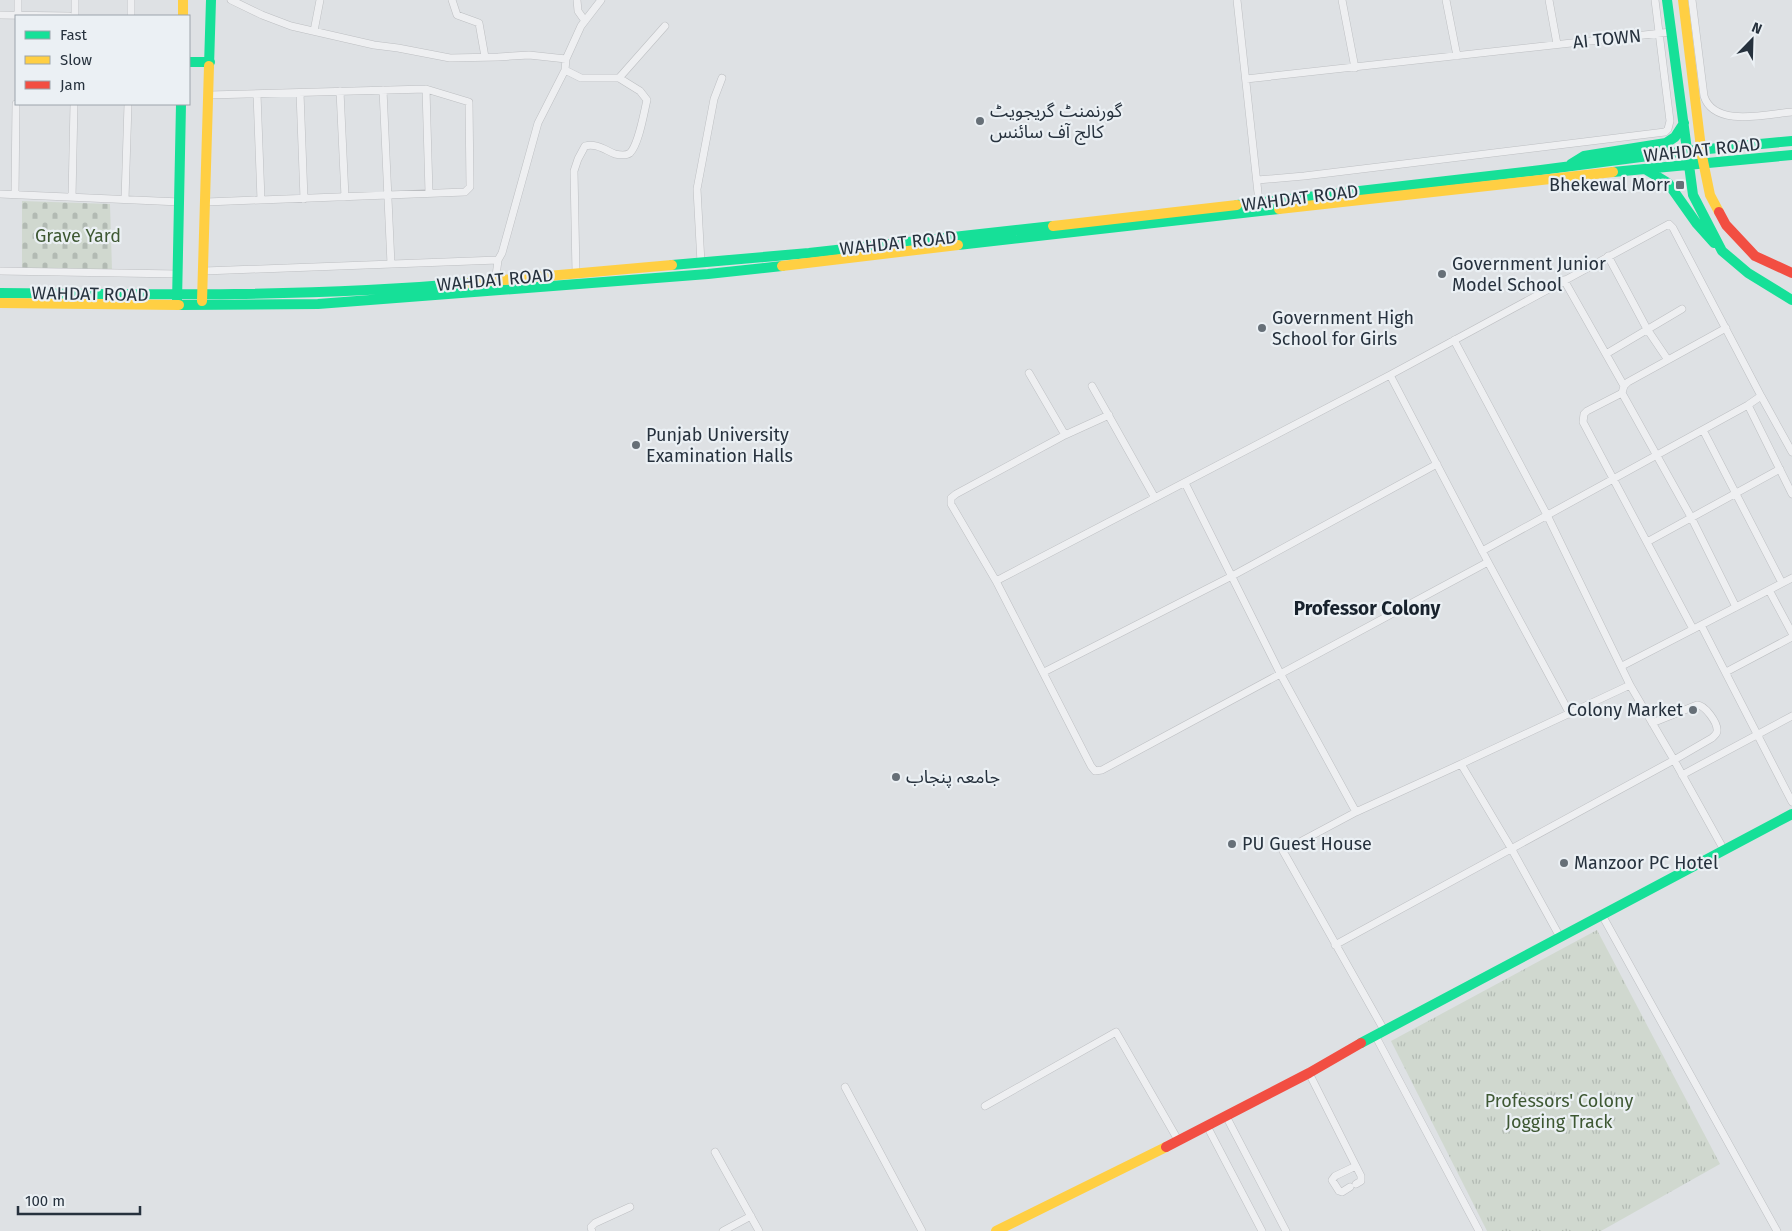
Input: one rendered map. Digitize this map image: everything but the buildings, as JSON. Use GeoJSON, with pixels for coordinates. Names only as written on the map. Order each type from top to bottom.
{"type":"FeatureCollection","features":[{"type":"Feature","properties":{"kind":"main road"},"geometry":{"type":"LineString","coordinates":[[183,0],[183,15]]}},
{"type":"Feature","properties":{"kind":"main road"},"geometry":{"type":"LineString","coordinates":[[203,300],[211,0]]}},
{"type":"Feature","properties":{"kind":"main road"},"geometry":{"type":"LineString","coordinates":[[1667,0],[1693,195],[1722,251]]}},
{"type":"Feature","properties":{"kind":"main road"},"geometry":{"type":"LineString","coordinates":[[1683,0],[1696,68],[1701,150],[1710,195],[1734,236],[1755,256],[1792,273]]}},
{"type":"Feature","properties":{"kind":"main road"},"geometry":{"type":"LineString","coordinates":[[190,62],[210,62]]}},
{"type":"Feature","properties":{"kind":"main road"},"geometry":{"type":"LineString","coordinates":[[177,300],[181,105]]}},
{"type":"Feature","properties":{"kind":"main road"},"geometry":{"type":"LineString","coordinates":[[1566,167],[1584,156],[1666,143],[1675,136],[1684,123]]}},
{"type":"Feature","properties":{"kind":"main road","name":"WAHDAT ROAD"},"geometry":{"type":"LineString","coordinates":[[0,303],[203,300],[318,304],[495,292],[717,272],[1389,192],[1687,151],[1792,141]]}},
{"type":"Feature","properties":{"kind":"main road","name":"WAHDAT ROAD"},"geometry":{"type":"LineString","coordinates":[[203,300],[343,292],[701,263],[926,240],[1259,202],[1792,155]]}},
{"type":"Feature","properties":{"kind":"main road"},"geometry":{"type":"LineString","coordinates":[[1646,169],[1668,183],[1696,224],[1722,251],[1748,273],[1792,300]]}},
{"type":"Feature","properties":{"kind":"main road","name":"WAHDAT ROAD"},"geometry":{"type":"LineString","coordinates":[[0,293],[177,300]]}},
{"type":"Feature","properties":{"kind":"main road"},"geometry":{"type":"LineString","coordinates":[[996,1231],[1309,1073],[1384,1030],[1792,814]]}},
{"type":"Feature","properties":{"kind":"street"},"geometry":{"type":"LineString","coordinates":[[18,0],[18,15]]}},
{"type":"Feature","properties":{"kind":"street"},"geometry":{"type":"LineString","coordinates":[[75,0],[75,15]]}},
{"type":"Feature","properties":{"kind":"street"},"geometry":{"type":"LineString","coordinates":[[131,0],[131,15]]}},
{"type":"Feature","properties":{"kind":"street"},"geometry":{"type":"LineString","coordinates":[[231,0],[284,24],[374,45],[450,58],[529,54],[566,59]]}},
{"type":"Feature","properties":{"kind":"street"},"geometry":{"type":"LineString","coordinates":[[314,31],[320,0]]}},
{"type":"Feature","properties":{"kind":"street"},"geometry":{"type":"LineString","coordinates":[[452,0],[457,15],[479,23],[485,57]]}},
{"type":"Feature","properties":{"kind":"street"},"geometry":{"type":"LineString","coordinates":[[577,0],[578,11],[584,21]]}},
{"type":"Feature","properties":{"kind":"street"},"geometry":{"type":"LineString","coordinates":[[495,292],[498,260],[502,253],[538,123],[565,70],[566,59],[584,21],[601,0]]}},
{"type":"Feature","properties":{"kind":"street"},"geometry":{"type":"LineString","coordinates":[[1238,0],[1259,202]]}},
{"type":"Feature","properties":{"kind":"street"},"geometry":{"type":"LineString","coordinates":[[1342,0],[1355,68]]}},
{"type":"Feature","properties":{"kind":"street"},"geometry":{"type":"LineString","coordinates":[[1446,0],[1456,56]]}},
{"type":"Feature","properties":{"kind":"street","name":"AI TOWN"},"geometry":{"type":"LineString","coordinates":[[1549,0],[1557,44],[1671,32]]}},
{"type":"Feature","properties":{"kind":"street"},"geometry":{"type":"LineString","coordinates":[[1257,180],[1314,175],[1665,132],[1668,129],[1670,120],[1655,0]]}},
{"type":"Feature","properties":{"kind":"street"},"geometry":{"type":"LineString","coordinates":[[1692,0],[1696,68],[1706,103],[1718,114],[1735,117],[1792,112]]}},
{"type":"Feature","properties":{"kind":"street"},"geometry":{"type":"LineString","coordinates":[[0,15],[15,16]]}},
{"type":"Feature","properties":{"kind":"street"},"geometry":{"type":"LineString","coordinates":[[619,78],[665,26]]}},
{"type":"Feature","properties":{"kind":"street"},"geometry":{"type":"LineString","coordinates":[[1246,79],[1557,44]]}},
{"type":"Feature","properties":{"kind":"street"},"geometry":{"type":"LineString","coordinates":[[565,70],[581,78],[619,78],[640,91],[647,100],[635,144],[630,153],[618,155],[600,147],[589,145],[585,146],[578,158],[574,171],[576,273]]}},
{"type":"Feature","properties":{"kind":"street"},"geometry":{"type":"LineString","coordinates":[[701,263],[696,189],[714,99],[722,78]]}},
{"type":"Feature","properties":{"kind":"street"},"geometry":{"type":"LineString","coordinates":[[206,202],[465,192],[470,186],[469,102],[426,89],[209,94]]}},
{"type":"Feature","properties":{"kind":"street"},"geometry":{"type":"LineString","coordinates":[[426,89],[429,194]]}},
{"type":"Feature","properties":{"kind":"street"},"geometry":{"type":"LineString","coordinates":[[384,90],[391,264]]}},
{"type":"Feature","properties":{"kind":"street"},"geometry":{"type":"LineString","coordinates":[[340,91],[345,197]]}},
{"type":"Feature","properties":{"kind":"street"},"geometry":{"type":"LineString","coordinates":[[300,93],[304,198]]}},
{"type":"Feature","properties":{"kind":"street"},"geometry":{"type":"LineString","coordinates":[[257,94],[261,200]]}},
{"type":"Feature","properties":{"kind":"street"},"geometry":{"type":"LineString","coordinates":[[15,194],[16,105]]}},
{"type":"Feature","properties":{"kind":"street"},"geometry":{"type":"LineString","coordinates":[[72,197],[74,105]]}},
{"type":"Feature","properties":{"kind":"street"},"geometry":{"type":"LineString","coordinates":[[125,199],[128,105]]}},
{"type":"Feature","properties":{"kind":"street"},"geometry":{"type":"LineString","coordinates":[[0,194],[180,202]]}},
{"type":"Feature","properties":{"kind":"street"},"geometry":{"type":"LineString","coordinates":[[996,581],[1390,375],[1669,224],[1674,228],[1792,452]]}},
{"type":"Feature","properties":{"kind":"street"},"geometry":{"type":"LineString","coordinates":[[1608,256],[1647,329],[1668,360]]}},
{"type":"Feature","properties":{"kind":"street"},"geometry":{"type":"LineString","coordinates":[[204,271],[498,260]]}},
{"type":"Feature","properties":{"kind":"street"},"geometry":{"type":"LineString","coordinates":[[0,271],[178,274]]}},
{"type":"Feature","properties":{"kind":"street"},"geometry":{"type":"LineString","coordinates":[[1564,280],[1606,354],[1736,607]]}},
{"type":"Feature","properties":{"kind":"street"},"geometry":{"type":"LineString","coordinates":[[1606,354],[1682,309]]}},
{"type":"Feature","properties":{"kind":"street"},"geometry":{"type":"LineString","coordinates":[[1693,629],[1583,422],[1583,418],[1587,411],[1623,390],[1628,382],[1726,328]]}},
{"type":"Feature","properties":{"kind":"street"},"geometry":{"type":"LineString","coordinates":[[1454,340],[1547,515],[1630,685],[1724,850]]}},
{"type":"Feature","properties":{"kind":"street"},"geometry":{"type":"LineString","coordinates":[[1029,372],[1065,435]]}},
{"type":"Feature","properties":{"kind":"street"},"geometry":{"type":"LineString","coordinates":[[1390,375],[1570,714]]}},
{"type":"Feature","properties":{"kind":"street"},"geometry":{"type":"LineString","coordinates":[[1092,386],[1156,498]]}},
{"type":"Feature","properties":{"kind":"street"},"geometry":{"type":"LineString","coordinates":[[1482,551],[1703,430],[1761,396]]}},
{"type":"Feature","properties":{"kind":"street"},"geometry":{"type":"LineString","coordinates":[[1748,404],[1792,494]]}},
{"type":"Feature","properties":{"kind":"street"},"geometry":{"type":"LineString","coordinates":[[1110,415],[1065,435],[951,498],[951,504],[996,581],[1091,766],[1096,771],[1102,770],[1281,675],[1488,562]]}},
{"type":"Feature","properties":{"kind":"street"},"geometry":{"type":"LineString","coordinates":[[1703,430],[1782,583]]}},
{"type":"Feature","properties":{"kind":"street"},"geometry":{"type":"LineString","coordinates":[[1044,672],[1232,576],[1436,464]]}},
{"type":"Feature","properties":{"kind":"street"},"geometry":{"type":"LineString","coordinates":[[1647,542],[1780,469]]}},
{"type":"Feature","properties":{"kind":"street"},"geometry":{"type":"LineString","coordinates":[[1185,483],[1281,675],[1356,812]]}},
{"type":"Feature","properties":{"kind":"street"},"geometry":{"type":"LineString","coordinates":[[1622,666],[1792,578]]}},
{"type":"Feature","properties":{"kind":"street"},"geometry":{"type":"LineString","coordinates":[[1769,590],[1792,633]]}},
{"type":"Feature","properties":{"kind":"street"},"geometry":{"type":"LineString","coordinates":[[1701,625],[1792,802]]}},
{"type":"Feature","properties":{"kind":"street"},"geometry":{"type":"LineString","coordinates":[[1726,672],[1792,637]]}},
{"type":"Feature","properties":{"kind":"street"},"geometry":{"type":"LineString","coordinates":[[1384,1030],[1283,852],[1356,812],[1630,685]]}},
{"type":"Feature","properties":{"kind":"street"},"geometry":{"type":"LineString","coordinates":[[1336,945],[1674,760],[1717,734],[1717,729],[1707,709],[1702,705],[1697,705],[1652,723]]}},
{"type":"Feature","properties":{"kind":"street"},"geometry":{"type":"LineString","coordinates":[[1682,775],[1792,716]]}},
{"type":"Feature","properties":{"kind":"street"},"geometry":{"type":"LineString","coordinates":[[1461,764],[1511,848],[1560,937]]}},
{"type":"Feature","properties":{"kind":"street"},"geometry":{"type":"LineString","coordinates":[[1602,915],[1777,1231]]}},
{"type":"Feature","properties":{"kind":"street"},"geometry":{"type":"LineString","coordinates":[[986,1106],[1116,1032],[1178,1140]]}},
{"type":"Feature","properties":{"kind":"street"},"geometry":{"type":"LineString","coordinates":[[1375,1035],[1480,1231]]}},
{"type":"Feature","properties":{"kind":"street"},"geometry":{"type":"LineString","coordinates":[[1309,1073],[1354,1160],[1362,1178],[1361,1181],[1353,1186],[1342,1192],[1339,1191],[1333,1182],[1333,1178],[1356,1166]]}},
{"type":"Feature","properties":{"kind":"street"},"geometry":{"type":"LineString","coordinates":[[844,1086],[922,1231]]}},
{"type":"Feature","properties":{"kind":"street"},"geometry":{"type":"LineString","coordinates":[[1226,1116],[1286,1231]]}},
{"type":"Feature","properties":{"kind":"street"},"geometry":{"type":"LineString","coordinates":[[1207,1126],[1262,1231]]}},
{"type":"Feature","properties":{"kind":"street"},"geometry":{"type":"LineString","coordinates":[[715,1152],[759,1231]]}},
{"type":"Feature","properties":{"kind":"street"},"geometry":{"type":"LineString","coordinates":[[592,1231],[595,1223],[630,1207]]}},
{"type":"Feature","properties":{"kind":"street"},"geometry":{"type":"LineString","coordinates":[[723,1231],[751,1216]]}},
{"type":"Feature","properties":{"kind":"green space","name":"Grave Yard"},"geometry":{"type":"Polygon","coordinates":[[[22,201],[110,204],[112,270],[22,268],[22,201]]]}},
{"type":"Feature","properties":{"kind":"green space","name":"Professors' Colony Jogging Track"},"geometry":{"type":"Polygon","coordinates":[[[1597,930],[1720,1164],[1601,1231],[1487,1231],[1391,1041],[1597,930]]]}},
{"type":"Feature","properties":{"kind":"traffic: fast"},"geometry":{"type":"LineString","coordinates":[[209,66],[211,0]]}},
{"type":"Feature","properties":{"kind":"traffic: fast"},"geometry":{"type":"LineString","coordinates":[[1667,0],[1693,195],[1722,251],[1748,273],[1792,300]]}},
{"type":"Feature","properties":{"kind":"traffic: fast"},"geometry":{"type":"LineString","coordinates":[[190,62],[210,62]]}},
{"type":"Feature","properties":{"kind":"traffic: fast"},"geometry":{"type":"LineString","coordinates":[[177,302],[181,105]]}},
{"type":"Feature","properties":{"kind":"traffic: fast"},"geometry":{"type":"LineString","coordinates":[[1571,164],[1584,156],[1666,143],[1675,137],[1684,123]]}},
{"type":"Feature","properties":{"kind":"traffic: fast"},"geometry":{"type":"LineString","coordinates":[[1237,205],[1687,151],[1792,141]]}},
{"type":"Feature","properties":{"kind":"traffic: fast"},"geometry":{"type":"LineString","coordinates":[[1613,172],[1792,155]]}},
{"type":"Feature","properties":{"kind":"traffic: fast"},"geometry":{"type":"LineString","coordinates":[[1645,169],[1668,183],[1697,224],[1714,243]]}},
{"type":"Feature","properties":{"kind":"traffic: fast"},"geometry":{"type":"LineString","coordinates":[[958,245],[1279,209]]}},
{"type":"Feature","properties":{"kind":"traffic: fast"},"geometry":{"type":"LineString","coordinates":[[672,265],[809,253],[1053,226]]}},
{"type":"Feature","properties":{"kind":"traffic: fast"},"geometry":{"type":"LineString","coordinates":[[179,305],[318,304],[708,274],[782,266]]}},
{"type":"Feature","properties":{"kind":"traffic: fast"},"geometry":{"type":"LineString","coordinates":[[0,293],[293,293],[410,288],[469,283]]}},
{"type":"Feature","properties":{"kind":"traffic: fast"},"geometry":{"type":"LineString","coordinates":[[1361,1043],[1792,814]]}},
{"type":"Feature","properties":{"kind":"traffic: slow"},"geometry":{"type":"LineString","coordinates":[[183,0],[183,15]]}},
{"type":"Feature","properties":{"kind":"traffic: slow"},"geometry":{"type":"LineString","coordinates":[[1683,0],[1702,156],[1710,195],[1719,212]]}},
{"type":"Feature","properties":{"kind":"traffic: slow"},"geometry":{"type":"LineString","coordinates":[[202,301],[209,66]]}},
{"type":"Feature","properties":{"kind":"traffic: slow"},"geometry":{"type":"LineString","coordinates":[[1279,209],[1613,172]]}},
{"type":"Feature","properties":{"kind":"traffic: slow"},"geometry":{"type":"LineString","coordinates":[[1053,226],[1237,205]]}},
{"type":"Feature","properties":{"kind":"traffic: slow"},"geometry":{"type":"LineString","coordinates":[[782,266],[958,245]]}},
{"type":"Feature","properties":{"kind":"traffic: slow"},"geometry":{"type":"LineString","coordinates":[[469,283],[672,265]]}},
{"type":"Feature","properties":{"kind":"traffic: slow"},"geometry":{"type":"LineString","coordinates":[[0,303],[179,305]]}},
{"type":"Feature","properties":{"kind":"traffic: slow"},"geometry":{"type":"LineString","coordinates":[[996,1231],[1166,1147]]}},
{"type":"Feature","properties":{"kind":"traffic: jam"},"geometry":{"type":"LineString","coordinates":[[1719,212],[1726,225],[1755,256],[1792,273]]}},
{"type":"Feature","properties":{"kind":"traffic: jam"},"geometry":{"type":"LineString","coordinates":[[1166,1147],[1309,1073],[1361,1043]]}},
{"type":"Feature","properties":{"kind":"place","name":"گورنمنٹ گریجویٹ کالج آف سائنس"},"geometry":{"type":"Point","coordinates":[980,121]}},
{"type":"Feature","properties":{"kind":"place","name":"Bhekewal Morr"},"geometry":{"type":"Point","coordinates":[1680,185]}},
{"type":"Feature","properties":{"kind":"place","name":"Government Junior Model School"},"geometry":{"type":"Point","coordinates":[1442,274]}},
{"type":"Feature","properties":{"kind":"place","name":"Government High School for Girls"},"geometry":{"type":"Point","coordinates":[1262,328]}},
{"type":"Feature","properties":{"kind":"place","name":"Punjab University Examination Halls"},"geometry":{"type":"Point","coordinates":[636,445]}},
{"type":"Feature","properties":{"kind":"place","name":"Colony Market"},"geometry":{"type":"Point","coordinates":[1693,710]}},
{"type":"Feature","properties":{"kind":"place","name":"جامعہ پنجاب"},"geometry":{"type":"Point","coordinates":[896,777]}},
{"type":"Feature","properties":{"kind":"place","name":"PU Guest House"},"geometry":{"type":"Point","coordinates":[1232,844]}},
{"type":"Feature","properties":{"kind":"place","name":"Manzoor PC Hotel"},"geometry":{"type":"Point","coordinates":[1564,863]}},
{"type":"Feature","properties":{"kind":"district","name":"Professor Colony"},"geometry":{"type":"Point","coordinates":[1367,608]}}]}
